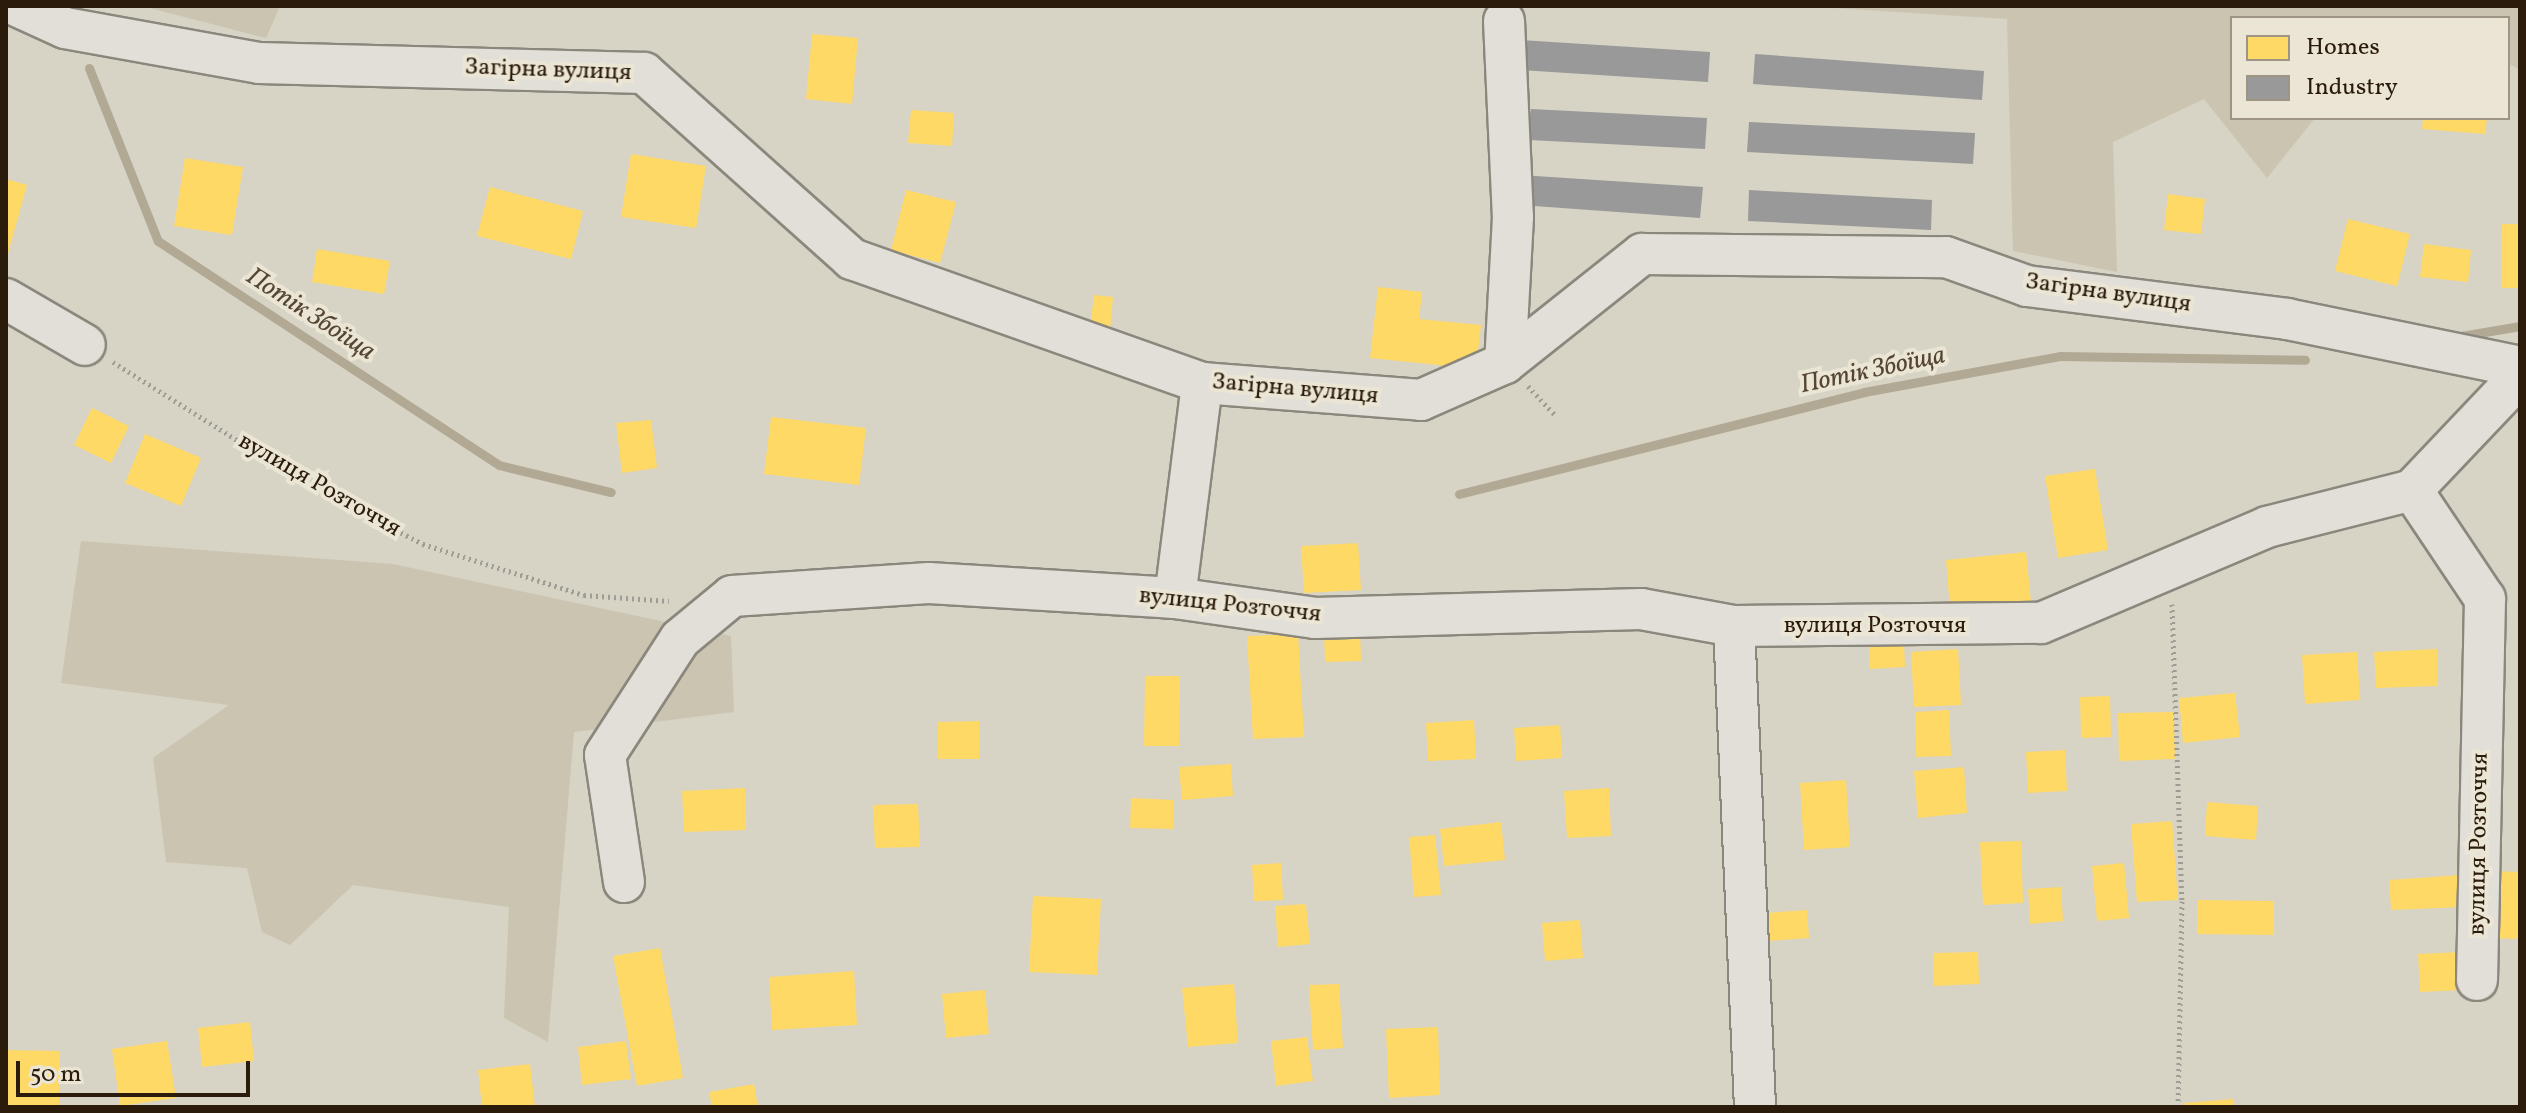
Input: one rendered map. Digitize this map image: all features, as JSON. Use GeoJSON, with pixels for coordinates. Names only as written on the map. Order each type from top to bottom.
{"type":"FeatureCollection","features":[{"type":"Feature","properties":{"kind":"street","name":"Загірна вулиця"},"geometry":{"type":"LineString","coordinates":[[17,6],[260,63],[644,73],[852,259],[1202,383],[1421,400],[1505,363],[1642,254],[1946,257],[2027,286],[2287,319],[2520,367]]}},
{"type":"Feature","properties":{"kind":"street"},"geometry":{"type":"LineString","coordinates":[[1504,21],[1513,217],[1505,363]]}},
{"type":"Feature","properties":{"kind":"street"},"geometry":{"type":"LineString","coordinates":[[6,299],[85,345]]}},
{"type":"Feature","properties":{"kind":"street"},"geometry":{"type":"LineString","coordinates":[[2412,490],[2520,376]]}},
{"type":"Feature","properties":{"kind":"street"},"geometry":{"type":"LineString","coordinates":[[1175,598],[1202,383]]}},
{"type":"Feature","properties":{"kind":"street","name":"вулиця Розточчя"},"geometry":{"type":"LineString","coordinates":[[732,596],[929,583],[1175,598],[1315,618],[1641,609],[1734,626],[2041,623],[2267,527],[2412,490],[2485,599],[2477,980]]}},
{"type":"Feature","properties":{"kind":"street"},"geometry":{"type":"LineString","coordinates":[[624,882],[605,755],[680,639],[732,596]]}},
{"type":"Feature","properties":{"kind":"street"},"geometry":{"type":"LineString","coordinates":[[1734,626],[1755,1107]]}},
{"type":"Feature","properties":{"kind":"path","name":"вулиця Розточчя"},"geometry":{"type":"LineString","coordinates":[[85,345],[305,483],[423,544],[584,595],[657,601],[732,596]]}},
{"type":"Feature","properties":{"kind":"path"},"geometry":{"type":"LineString","coordinates":[[2171,568],[2182,901],[2178,1107]]}},
{"type":"Feature","properties":{"kind":"shaded area"},"geometry":{"type":"Polygon","coordinates":[[[142,6],[280,6],[266,38],[142,6]]]}},
{"type":"Feature","properties":{"kind":"shaded area"},"geometry":{"type":"Polygon","coordinates":[[[1803,6],[2520,6],[2520,70],[2510,64],[2510,16],[2230,16],[2230,120],[2313,120],[2267,178],[2204,99],[2113,142],[2117,272],[2013,251],[2007,19],[1803,6]]]}},
{"type":"Feature","properties":{"kind":"shaded area"},"geometry":{"type":"Polygon","coordinates":[[[81,541],[393,564],[731,636],[734,712],[574,732],[548,1042],[504,1018],[509,907],[353,885],[290,945],[262,932],[247,868],[166,862],[153,758],[229,705],[61,683],[81,541]]]}},
{"type":"Feature","properties":{"kind":"building: Homes"},"geometry":{"type":"Polygon","coordinates":[[[812,34],[858,38],[852,104],[806,99],[812,34]]]}},
{"type":"Feature","properties":{"kind":"building: Homes"},"geometry":{"type":"Polygon","coordinates":[[[911,110],[954,113],[952,146],[908,143],[911,110]]]}},
{"type":"Feature","properties":{"kind":"building: Homes"},"geometry":{"type":"Polygon","coordinates":[[[2423,120],[2487,120],[2485,134],[2422,129],[2423,120]]]}},
{"type":"Feature","properties":{"kind":"building: Homes"},"geometry":{"type":"Polygon","coordinates":[[[631,154],[706,166],[696,228],[621,217],[631,154]]]}},
{"type":"Feature","properties":{"kind":"building: Homes"},"geometry":{"type":"Polygon","coordinates":[[[185,158],[243,167],[232,235],[174,226],[185,158]]]}},
{"type":"Feature","properties":{"kind":"building: Homes"},"geometry":{"type":"Polygon","coordinates":[[[6,179],[27,185],[7,257],[6,257],[6,179]]]}},
{"type":"Feature","properties":{"kind":"building: Homes"},"geometry":{"type":"Polygon","coordinates":[[[490,187],[583,211],[571,259],[477,236],[490,187]]]}},
{"type":"Feature","properties":{"kind":"building: Homes"},"geometry":{"type":"Polygon","coordinates":[[[906,190],[956,202],[940,263],[891,250],[906,190]]]}},
{"type":"Feature","properties":{"kind":"building: Homes"},"geometry":{"type":"Polygon","coordinates":[[[2168,194],[2205,199],[2201,234],[2164,230],[2168,194]]]}},
{"type":"Feature","properties":{"kind":"building: Homes"},"geometry":{"type":"Polygon","coordinates":[[[2348,219],[2410,234],[2397,286],[2335,271],[2348,219]]]}},
{"type":"Feature","properties":{"kind":"building: Homes"},"geometry":{"type":"Polygon","coordinates":[[[2502,224],[2520,224],[2520,288],[2501,288],[2502,224]]]}},
{"type":"Feature","properties":{"kind":"building: Homes"},"geometry":{"type":"Polygon","coordinates":[[[2424,244],[2471,250],[2468,282],[2420,277],[2424,244]]]}},
{"type":"Feature","properties":{"kind":"building: Homes"},"geometry":{"type":"Polygon","coordinates":[[[317,249],[390,261],[384,294],[312,282],[317,249]]]}},
{"type":"Feature","properties":{"kind":"building: Homes"},"geometry":{"type":"Polygon","coordinates":[[[1378,287],[1422,292],[1419,319],[1481,325],[1476,369],[1370,358],[1378,287]]]}},
{"type":"Feature","properties":{"kind":"building: Homes"},"geometry":{"type":"Polygon","coordinates":[[[1094,295],[1113,297],[1110,330],[1090,328],[1094,295]]]}},
{"type":"Feature","properties":{"kind":"building: Homes"},"geometry":{"type":"Polygon","coordinates":[[[92,408],[129,426],[111,463],[74,445],[92,408]]]}},
{"type":"Feature","properties":{"kind":"building: Homes"},"geometry":{"type":"Polygon","coordinates":[[[771,417],[866,428],[859,485],[764,474],[771,417]]]}},
{"type":"Feature","properties":{"kind":"building: Homes"},"geometry":{"type":"Polygon","coordinates":[[[651,420],[657,468],[622,473],[616,423],[651,420]]]}},
{"type":"Feature","properties":{"kind":"building: Homes"},"geometry":{"type":"Polygon","coordinates":[[[145,434],[201,458],[181,506],[125,483],[145,434]]]}},
{"type":"Feature","properties":{"kind":"building: Homes"},"geometry":{"type":"Polygon","coordinates":[[[2095,469],[2108,550],[2058,558],[2045,476],[2095,469]]]}},
{"type":"Feature","properties":{"kind":"building: Homes"},"geometry":{"type":"Polygon","coordinates":[[[1358,543],[1361,590],[1304,593],[1301,546],[1358,543]]]}},
{"type":"Feature","properties":{"kind":"building: Homes"},"geometry":{"type":"Polygon","coordinates":[[[2026,552],[2031,602],[1950,609],[1946,560],[2026,552]]]}},
{"type":"Feature","properties":{"kind":"building: Homes"},"geometry":{"type":"Polygon","coordinates":[[[1360,631],[1361,661],[1325,662],[1324,632],[1360,631]]]}},
{"type":"Feature","properties":{"kind":"building: Homes"},"geometry":{"type":"Polygon","coordinates":[[[1298,634],[1304,737],[1253,739],[1247,636],[1298,634]]]}},
{"type":"Feature","properties":{"kind":"building: Homes"},"geometry":{"type":"Polygon","coordinates":[[[1904,643],[1905,667],[1870,669],[1869,645],[1904,643]]]}},
{"type":"Feature","properties":{"kind":"building: Homes"},"geometry":{"type":"Polygon","coordinates":[[[1958,649],[1961,705],[1914,707],[1911,652],[1958,649]]]}},
{"type":"Feature","properties":{"kind":"building: Homes"},"geometry":{"type":"Polygon","coordinates":[[[2437,649],[2438,686],[2376,688],[2374,652],[2437,649]]]}},
{"type":"Feature","properties":{"kind":"building: Homes"},"geometry":{"type":"Polygon","coordinates":[[[2357,652],[2360,700],[2305,704],[2302,655],[2357,652]]]}},
{"type":"Feature","properties":{"kind":"building: Homes"},"geometry":{"type":"Polygon","coordinates":[[[1145,676],[1180,676],[1179,746],[1144,746],[1145,676]]]}},
{"type":"Feature","properties":{"kind":"building: Homes"},"geometry":{"type":"Polygon","coordinates":[[[2235,693],[2240,737],[2183,743],[2179,698],[2235,693]]]}},
{"type":"Feature","properties":{"kind":"building: Homes"},"geometry":{"type":"Polygon","coordinates":[[[2110,696],[2111,737],[2081,738],[2080,697],[2110,696]]]}},
{"type":"Feature","properties":{"kind":"building: Homes"},"geometry":{"type":"Polygon","coordinates":[[[1949,710],[1951,756],[1916,757],[1915,712],[1949,710]]]}},
{"type":"Feature","properties":{"kind":"building: Homes"},"geometry":{"type":"Polygon","coordinates":[[[2174,712],[2175,759],[2119,761],[2118,713],[2174,712]]]}},
{"type":"Feature","properties":{"kind":"building: Homes"},"geometry":{"type":"Polygon","coordinates":[[[1474,720],[1476,759],[1428,761],[1426,723],[1474,720]]]}},
{"type":"Feature","properties":{"kind":"building: Homes"},"geometry":{"type":"Polygon","coordinates":[[[979,721],[979,759],[938,759],[938,722],[979,721]]]}},
{"type":"Feature","properties":{"kind":"building: Homes"},"geometry":{"type":"Polygon","coordinates":[[[1560,725],[1562,758],[1516,761],[1514,728],[1560,725]]]}},
{"type":"Feature","properties":{"kind":"building: Homes"},"geometry":{"type":"Polygon","coordinates":[[[2065,750],[2067,791],[2028,793],[2026,752],[2065,750]]]}},
{"type":"Feature","properties":{"kind":"building: Homes"},"geometry":{"type":"Polygon","coordinates":[[[1231,764],[1233,796],[1182,800],[1179,767],[1231,764]]]}},
{"type":"Feature","properties":{"kind":"building: Homes"},"geometry":{"type":"Polygon","coordinates":[[[1964,767],[1967,813],[1918,818],[1914,771],[1964,767]]]}},
{"type":"Feature","properties":{"kind":"building: Homes"},"geometry":{"type":"Polygon","coordinates":[[[1846,780],[1850,847],[1804,850],[1800,783],[1846,780]]]}},
{"type":"Feature","properties":{"kind":"building: Homes"},"geometry":{"type":"Polygon","coordinates":[[[745,788],[746,830],[684,832],[682,791],[745,788]]]}},
{"type":"Feature","properties":{"kind":"building: Homes"},"geometry":{"type":"Polygon","coordinates":[[[1609,788],[1611,836],[1567,838],[1564,791],[1609,788]]]}},
{"type":"Feature","properties":{"kind":"building: Homes"},"geometry":{"type":"Polygon","coordinates":[[[1131,798],[1174,800],[1173,829],[1130,828],[1131,798]]]}},
{"type":"Feature","properties":{"kind":"building: Homes"},"geometry":{"type":"Polygon","coordinates":[[[2207,802],[2258,806],[2256,840],[2205,836],[2207,802]]]}},
{"type":"Feature","properties":{"kind":"building: Homes"},"geometry":{"type":"Polygon","coordinates":[[[918,804],[920,847],[875,848],[873,805],[918,804]]]}},
{"type":"Feature","properties":{"kind":"building: Homes"},"geometry":{"type":"Polygon","coordinates":[[[2172,821],[2178,900],[2137,902],[2131,824],[2172,821]]]}},
{"type":"Feature","properties":{"kind":"building: Homes"},"geometry":{"type":"Polygon","coordinates":[[[1501,822],[1505,860],[1444,866],[1440,829],[1501,822]]]}},
{"type":"Feature","properties":{"kind":"building: Homes"},"geometry":{"type":"Polygon","coordinates":[[[1435,835],[1441,895],[1414,897],[1409,837],[1435,835]]]}},
{"type":"Feature","properties":{"kind":"building: Homes"},"geometry":{"type":"Polygon","coordinates":[[[2021,841],[2023,903],[1983,905],[1980,842],[2021,841]]]}},
{"type":"Feature","properties":{"kind":"building: Homes"},"geometry":{"type":"Polygon","coordinates":[[[1281,863],[1283,900],[1254,901],[1252,865],[1281,863]]]}},
{"type":"Feature","properties":{"kind":"building: Homes"},"geometry":{"type":"Polygon","coordinates":[[[2124,863],[2129,918],[2097,921],[2092,866],[2124,863]]]}},
{"type":"Feature","properties":{"kind":"building: Homes"},"geometry":{"type":"Polygon","coordinates":[[[2488,871],[2520,872],[2520,939],[2487,938],[2488,871]]]}},
{"type":"Feature","properties":{"kind":"building: Homes"},"geometry":{"type":"Polygon","coordinates":[[[2460,875],[2462,907],[2391,910],[2389,880],[2460,875]]]}},
{"type":"Feature","properties":{"kind":"building: Homes"},"geometry":{"type":"Polygon","coordinates":[[[2061,887],[2063,921],[2030,924],[2028,889],[2061,887]]]}},
{"type":"Feature","properties":{"kind":"building: Homes"},"geometry":{"type":"Polygon","coordinates":[[[1033,896],[1101,899],[1097,975],[1029,972],[1033,896]]]}},
{"type":"Feature","properties":{"kind":"building: Homes"},"geometry":{"type":"Polygon","coordinates":[[[2198,900],[2274,901],[2274,935],[2197,934],[2198,900]]]}},
{"type":"Feature","properties":{"kind":"building: Homes"},"geometry":{"type":"Polygon","coordinates":[[[1306,904],[1310,944],[1278,947],[1275,906],[1306,904]]]}},
{"type":"Feature","properties":{"kind":"building: Homes"},"geometry":{"type":"Polygon","coordinates":[[[1807,910],[1809,938],[1768,941],[1766,913],[1807,910]]]}},
{"type":"Feature","properties":{"kind":"building: Homes"},"geometry":{"type":"Polygon","coordinates":[[[1580,920],[1583,958],[1545,961],[1542,923],[1580,920]]]}},
{"type":"Feature","properties":{"kind":"building: Homes"},"geometry":{"type":"Polygon","coordinates":[[[660,948],[683,1078],[637,1086],[613,956],[660,948]]]}},
{"type":"Feature","properties":{"kind":"building: Homes"},"geometry":{"type":"Polygon","coordinates":[[[1978,952],[1979,984],[1934,986],[1933,953],[1978,952]]]}},
{"type":"Feature","properties":{"kind":"building: Homes"},"geometry":{"type":"Polygon","coordinates":[[[2461,952],[2462,990],[2420,992],[2418,954],[2461,952]]]}},
{"type":"Feature","properties":{"kind":"building: Homes"},"geometry":{"type":"Polygon","coordinates":[[[854,971],[857,1025],[772,1030],[769,977],[854,971]]]}},
{"type":"Feature","properties":{"kind":"building: Homes"},"geometry":{"type":"Polygon","coordinates":[[[1234,984],[1238,1043],[1188,1047],[1182,988],[1234,984]]]}},
{"type":"Feature","properties":{"kind":"building: Homes"},"geometry":{"type":"Polygon","coordinates":[[[1339,984],[1343,1048],[1313,1050],[1309,985],[1339,984]]]}},
{"type":"Feature","properties":{"kind":"building: Homes"},"geometry":{"type":"Polygon","coordinates":[[[985,990],[989,1034],[946,1038],[942,994],[985,990]]]}},
{"type":"Feature","properties":{"kind":"building: Homes"},"geometry":{"type":"Polygon","coordinates":[[[250,1022],[254,1061],[202,1067],[198,1028],[250,1022]]]}},
{"type":"Feature","properties":{"kind":"building: Homes"},"geometry":{"type":"Polygon","coordinates":[[[1438,1027],[1440,1095],[1389,1098],[1386,1029],[1438,1027]]]}},
{"type":"Feature","properties":{"kind":"building: Homes"},"geometry":{"type":"Polygon","coordinates":[[[1307,1037],[1313,1081],[1276,1086],[1271,1041],[1307,1037]]]}},
{"type":"Feature","properties":{"kind":"building: Homes"},"geometry":{"type":"Polygon","coordinates":[[[167,1041],[176,1098],[120,1106],[112,1049],[167,1041]]]}},
{"type":"Feature","properties":{"kind":"building: Homes"},"geometry":{"type":"Polygon","coordinates":[[[626,1041],[631,1079],[582,1085],[578,1047],[626,1041]]]}},
{"type":"Feature","properties":{"kind":"building: Homes"},"geometry":{"type":"Polygon","coordinates":[[[6,1050],[60,1051],[59,1107],[6,1107],[6,1050]]]}},
{"type":"Feature","properties":{"kind":"building: Homes"},"geometry":{"type":"Polygon","coordinates":[[[530,1064],[535,1107],[482,1107],[478,1070],[530,1064]]]}},
{"type":"Feature","properties":{"kind":"building: Homes"},"geometry":{"type":"Polygon","coordinates":[[[754,1084],[758,1107],[712,1107],[709,1092],[754,1084]]]}},
{"type":"Feature","properties":{"kind":"building: Homes"},"geometry":{"type":"Polygon","coordinates":[[[2233,1099],[2234,1107],[2185,1107],[2184,1103],[2233,1099]]]}},
{"type":"Feature","properties":{"kind":"building: Industry"},"geometry":{"type":"Polygon","coordinates":[[[1521,40],[1710,52],[1708,82],[1519,70],[1521,40]]]}},
{"type":"Feature","properties":{"kind":"building: Industry"},"geometry":{"type":"Polygon","coordinates":[[[1755,54],[1984,71],[1982,100],[1753,84],[1755,54]]]}},
{"type":"Feature","properties":{"kind":"building: Industry"},"geometry":{"type":"Polygon","coordinates":[[[1531,109],[1707,118],[1705,149],[1529,140],[1531,109]]]}},
{"type":"Feature","properties":{"kind":"building: Industry"},"geometry":{"type":"Polygon","coordinates":[[[1749,122],[1975,133],[1973,164],[1747,152],[1749,122]]]}},
{"type":"Feature","properties":{"kind":"building: Industry"},"geometry":{"type":"Polygon","coordinates":[[[1522,175],[1703,187],[1700,218],[1521,205],[1522,175]]]}},
{"type":"Feature","properties":{"kind":"building: Industry"},"geometry":{"type":"Polygon","coordinates":[[[1749,190],[1932,200],[1931,230],[1748,221],[1749,190]]]}},
{"type":"Feature","properties":{"kind":"waterway","name":"Потік Збоїща"},"geometry":{"type":"LineString","coordinates":[[89,68],[158,241],[499,465],[611,492]]}},
{"type":"Feature","properties":{"kind":"waterway","name":"Потік Збоїща"},"geometry":{"type":"LineString","coordinates":[[2461,336],[2520,326]]}},
{"type":"Feature","properties":{"kind":"waterway","name":"Потік Збоїща"},"geometry":{"type":"LineString","coordinates":[[1459,494],[1864,392],[2060,356],[2305,360]]}}]}
